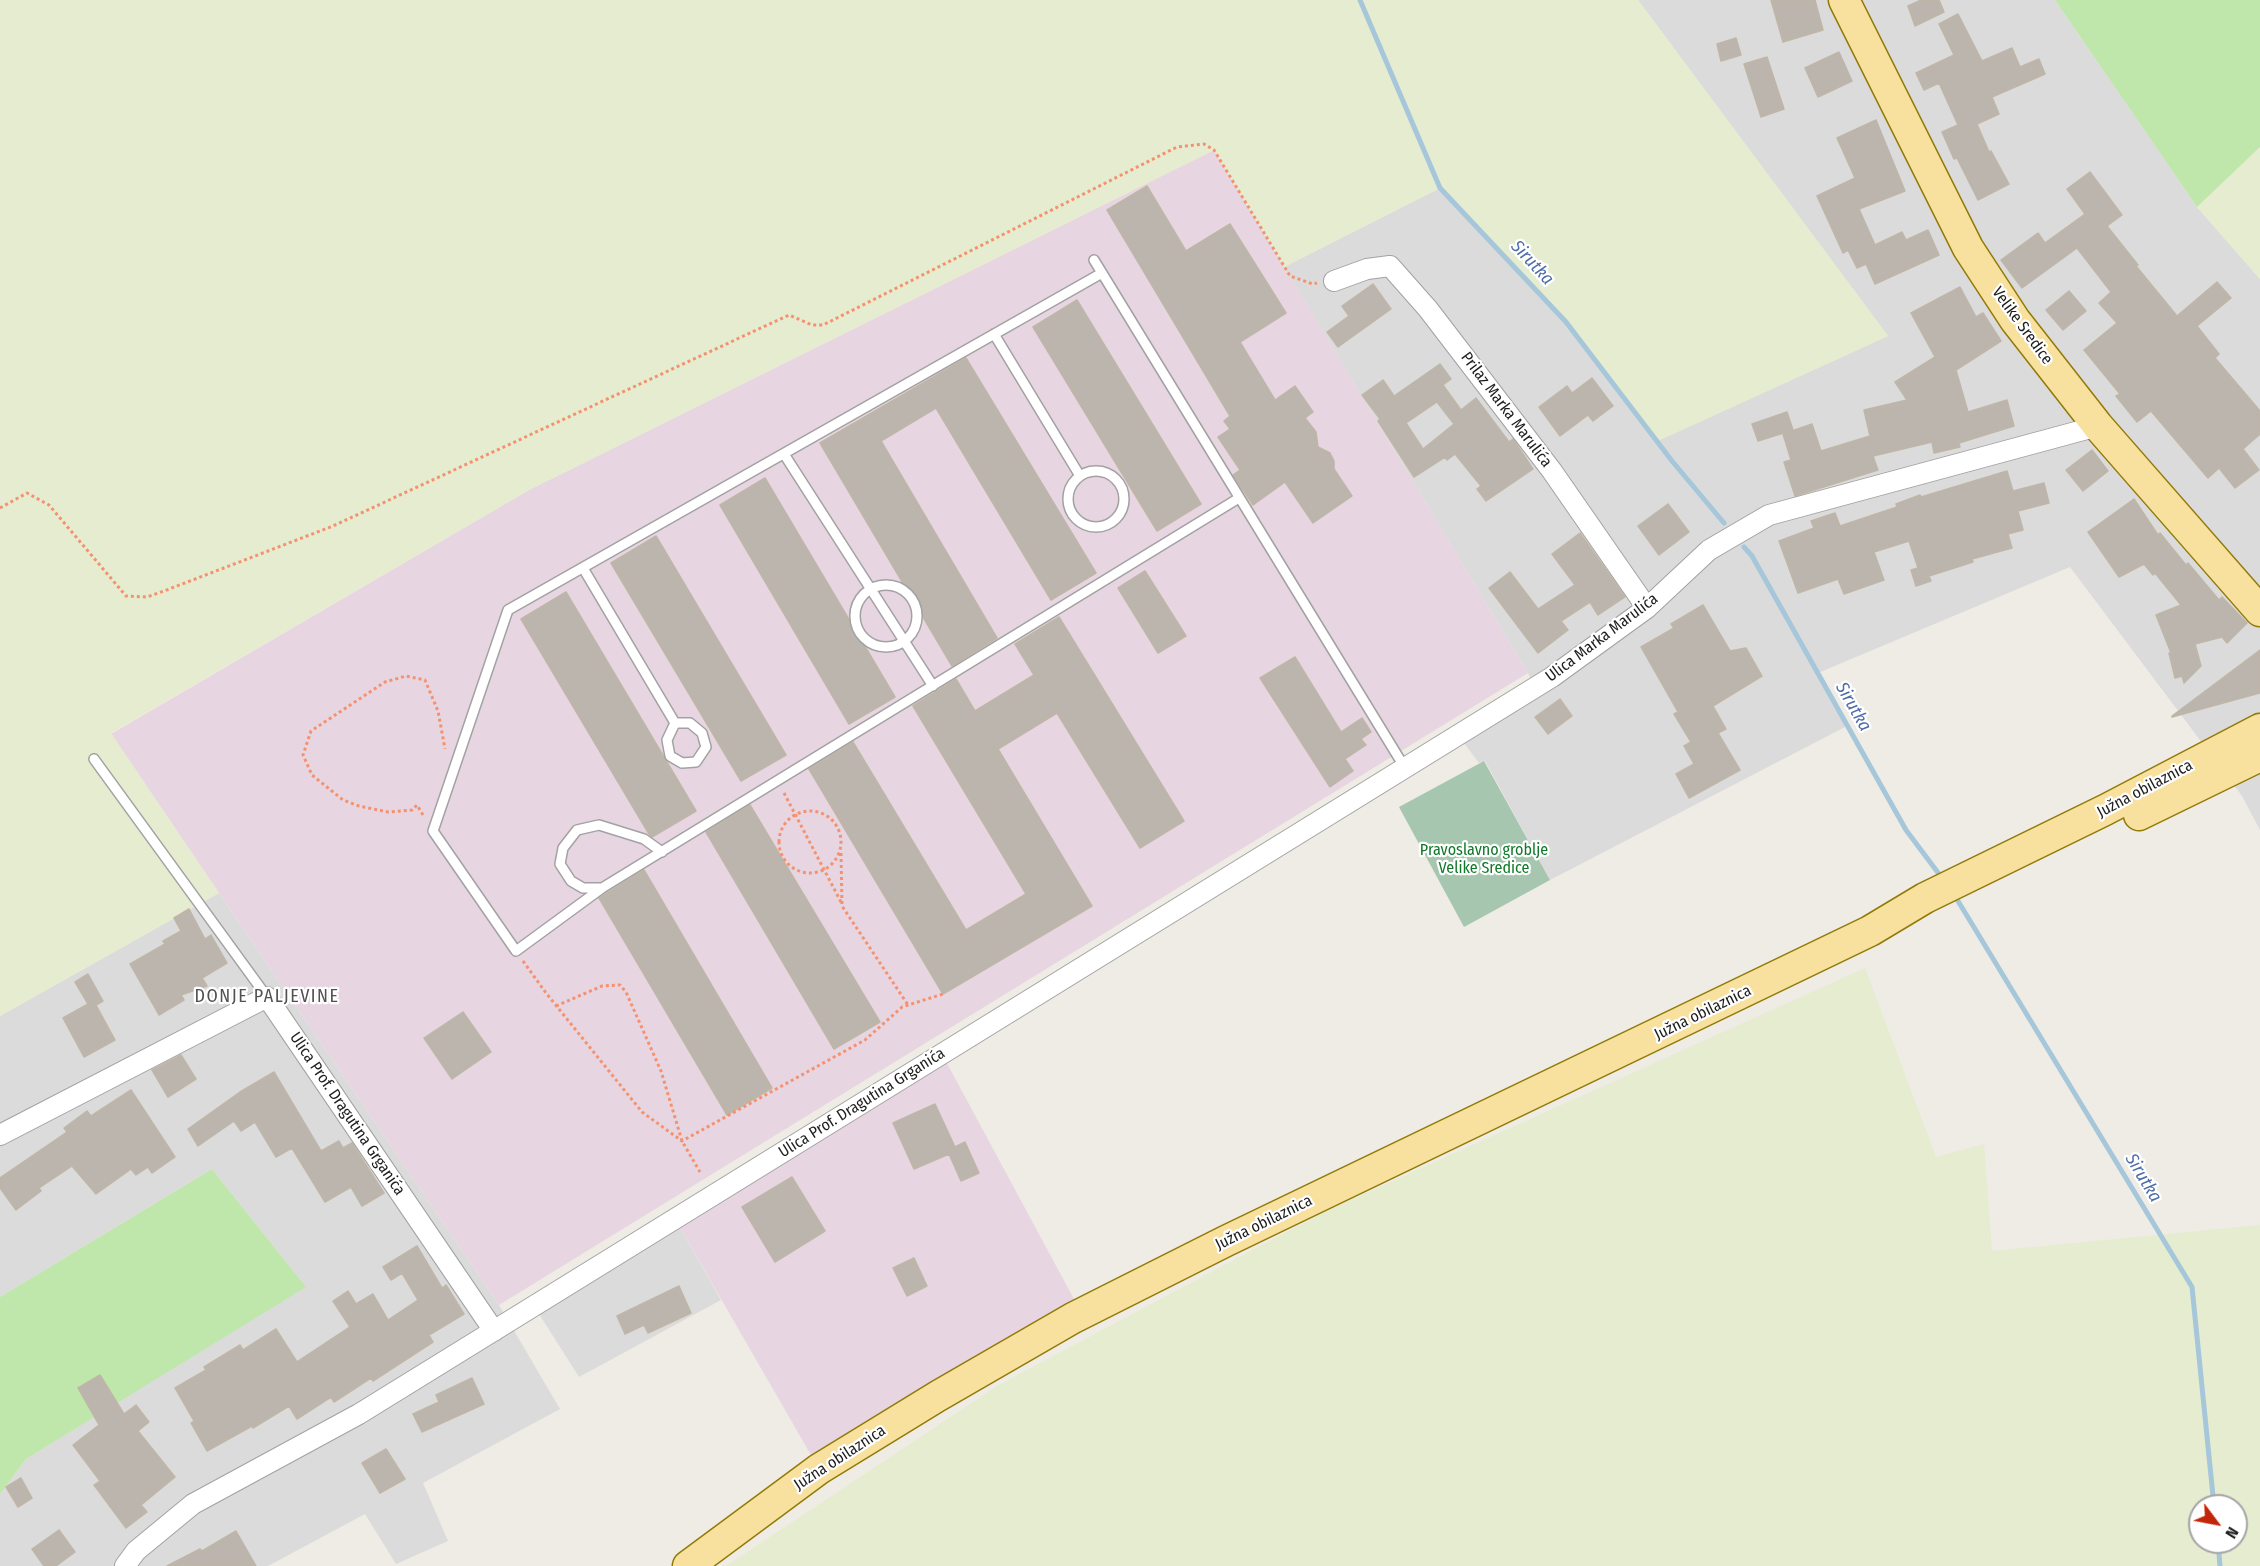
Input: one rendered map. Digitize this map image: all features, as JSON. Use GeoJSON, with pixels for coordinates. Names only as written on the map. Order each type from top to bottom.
{"type":"FeatureCollection","features":[{"type":"Feature","properties":{"kind":"main road","name":"Velike Sredice"},"geometry":{"type":"LineString","coordinates":[[1844,0],[1968,249],[2015,320],[2098,426],[2260,611]]}},
{"type":"Feature","properties":{"kind":"main road","name":"Južna obilaznica"},"geometry":{"type":"LineString","coordinates":[[688,1566],[819,1469],[938,1396],[1073,1318],[1237,1236],[1870,931],[1925,898],[2105,810],[2260,729]]}},
{"type":"Feature","properties":{"kind":"main road","name":"Južna obilaznica"},"geometry":{"type":"LineString","coordinates":[[1870,931],[1901,925],[1930,915],[2260,756]]}},
{"type":"Feature","properties":{"kind":"street","name":"Prilaz Marka Marulića"},"geometry":{"type":"LineString","coordinates":[[1334,281],[1367,269],[1390,266],[1428,309],[1545,462],[1647,608]]}},
{"type":"Feature","properties":{"kind":"street","name":"Ulica Marka Marulića"},"geometry":{"type":"LineString","coordinates":[[1230,876],[1552,677],[1647,608],[1709,550],[1769,515],[2098,426]]}},
{"type":"Feature","properties":{"kind":"street","name":"Ulica Prof. Dragutina Grganića"},"geometry":{"type":"LineString","coordinates":[[125,1566],[136,1551],[193,1504],[359,1414],[1230,876]]}},
{"type":"Feature","properties":{"kind":"street"},"geometry":{"type":"LineString","coordinates":[[0,1135],[267,997]]}},
{"type":"Feature","properties":{"kind":"street","name":"Ulica Prof. Dragutina Grganića"},"geometry":{"type":"LineString","coordinates":[[267,997],[494,1331]]}},
{"type":"Feature","properties":{"kind":"lane"},"geometry":{"type":"LineString","coordinates":[[1094,260],[1405,768]]}},
{"type":"Feature","properties":{"kind":"lane"},"geometry":{"type":"LineString","coordinates":[[1102,273],[508,610],[433,831],[516,951],[602,888],[1239,498]]}},
{"type":"Feature","properties":{"kind":"lane"},"geometry":{"type":"LineString","coordinates":[[994,334],[1080,476]]}},
{"type":"Feature","properties":{"kind":"lane"},"geometry":{"type":"LineString","coordinates":[[784,454],[933,686]]}},
{"type":"Feature","properties":{"kind":"lane"},"geometry":{"type":"LineString","coordinates":[[1088,472],[1107,473],[1120,486],[1124,495],[1123,504],[1114,520],[1098,527],[1081,522],[1074,516],[1068,500],[1073,483],[1080,476],[1088,472]]}},
{"type":"Feature","properties":{"kind":"lane"},"geometry":{"type":"LineString","coordinates":[[583,568],[675,723]]}},
{"type":"Feature","properties":{"kind":"lane"},"geometry":{"type":"LineString","coordinates":[[880,586],[901,589],[915,604],[916,625],[904,642],[895,646],[876,646],[860,633],[855,614],[863,596],[871,590],[880,586]]}},
{"type":"Feature","properties":{"kind":"lane"},"geometry":{"type":"LineString","coordinates":[[675,723],[690,723],[702,733],[706,747],[696,762],[682,763],[670,756],[667,740],[675,723]]}},
{"type":"Feature","properties":{"kind":"lane"},"geometry":{"type":"LineString","coordinates":[[94,759],[267,997]]}},
{"type":"Feature","properties":{"kind":"lane"},"geometry":{"type":"LineString","coordinates":[[602,888],[584,888],[571,881],[560,864],[563,848],[577,830],[599,825],[644,839],[662,852]]}},
{"type":"Feature","properties":{"kind":"path"},"geometry":{"type":"LineString","coordinates":[[0,508],[27,493],[49,505],[126,596],[147,597],[333,526],[789,315],[812,325],[824,325],[1177,147],[1204,144],[1214,150],[1290,276],[1313,284],[1334,281]]}},
{"type":"Feature","properties":{"kind":"path"},"geometry":{"type":"LineString","coordinates":[[433,831],[417,805],[412,810],[388,812],[343,800],[312,775],[303,755],[308,739],[311,731],[385,682],[406,676],[425,680],[438,711],[445,749],[462,746]]}},
{"type":"Feature","properties":{"kind":"path"},"geometry":{"type":"LineString","coordinates":[[777,782],[796,814],[842,906],[908,1005]]}},
{"type":"Feature","properties":{"kind":"path"},"geometry":{"type":"LineString","coordinates":[[841,850],[837,859],[824,870],[812,874],[801,873],[792,868],[780,852],[781,831],[786,822],[796,814],[814,811],[833,820],[842,840],[842,906]]}},
{"type":"Feature","properties":{"kind":"path"},"geometry":{"type":"LineString","coordinates":[[516,951],[556,1006],[642,1112],[682,1142]]}},
{"type":"Feature","properties":{"kind":"path"},"geometry":{"type":"LineString","coordinates":[[556,1006],[602,986],[620,986],[626,992],[662,1071],[682,1142],[700,1172]]}},
{"type":"Feature","properties":{"kind":"path"},"geometry":{"type":"LineString","coordinates":[[682,1142],[865,1040],[902,1007],[943,994]]}},
{"type":"Feature","properties":{"kind":"shaded area"},"geometry":{"type":"Polygon","coordinates":[[[1638,0],[2055,0],[2197,207],[2260,279],[2260,830],[2242,796],[2070,567],[1818,673],[1847,726],[1550,880],[1485,761],[1479,763],[1458,735],[1535,687],[1284,267],[1440,188],[1566,322],[1657,441],[1888,336],[1638,0]]]}},
{"type":"Feature","properties":{"kind":"shaded area"},"geometry":{"type":"Polygon","coordinates":[[[1214,150],[1528,673],[499,1305],[111,734],[529,490],[1214,150]]]}},
{"type":"Feature","properties":{"kind":"shaded area"},"geometry":{"type":"Polygon","coordinates":[[[219,893],[499,1305],[560,1409],[423,1483],[448,1541],[396,1564],[365,1514],[268,1566],[0,1566],[0,1494],[26,1459],[305,1286],[212,1169],[0,1297],[0,1016],[219,893]]]}},
{"type":"Feature","properties":{"kind":"shaded area"},"geometry":{"type":"Polygon","coordinates":[[[942,1054],[1082,1314],[819,1469],[675,1219],[942,1054]]]}},
{"type":"Feature","properties":{"kind":"shaded area"},"geometry":{"type":"Polygon","coordinates":[[[675,1219],[721,1300],[579,1377],[534,1306],[675,1219]]]}},
{"type":"Feature","properties":{"kind":"green space"},"geometry":{"type":"Polygon","coordinates":[[[0,0],[1638,0],[1888,336],[1658,441],[1566,322],[1440,188],[1284,267],[1214,150],[529,490],[111,733],[219,893],[0,1016],[0,0]]]}},
{"type":"Feature","properties":{"kind":"green space"},"geometry":{"type":"Polygon","coordinates":[[[2055,0],[2260,0],[2260,147],[2197,207],[2055,0]]]}},
{"type":"Feature","properties":{"kind":"green space"},"geometry":{"type":"Polygon","coordinates":[[[2260,147],[2260,279],[2197,207],[2260,147]]]}},
{"type":"Feature","properties":{"kind":"green space","name":"Pravoslavno groblje Velike Sredice"},"geometry":{"type":"Polygon","coordinates":[[[1484,761],[1550,880],[1464,927],[1399,807],[1484,761]]]}},
{"type":"Feature","properties":{"kind":"green space"},"geometry":{"type":"Polygon","coordinates":[[[1865,968],[1936,1157],[1984,1144],[1992,1251],[2260,1225],[2260,1566],[726,1566],[997,1386],[1324,1212],[1865,968]]]}},
{"type":"Feature","properties":{"kind":"green space"},"geometry":{"type":"Polygon","coordinates":[[[212,1169],[306,1287],[26,1459],[0,1494],[0,1297],[212,1169]]]}},
{"type":"Feature","properties":{"kind":"building"},"geometry":{"type":"Polygon","coordinates":[[[1771,0],[1815,0],[1823,30],[1783,42],[1771,0]]]}},
{"type":"Feature","properties":{"kind":"building"},"geometry":{"type":"Polygon","coordinates":[[[1921,0],[1939,0],[1944,12],[1915,26],[1908,6],[1921,0]]]}},
{"type":"Feature","properties":{"kind":"building"},"geometry":{"type":"Polygon","coordinates":[[[1958,14],[1982,61],[2012,48],[2020,67],[2039,59],[2045,74],[1992,97],[1999,114],[1977,124],[1989,152],[1991,151],[2009,184],[1978,200],[1957,158],[1954,159],[1942,132],[1958,125],[1939,83],[1924,90],[1916,73],[1954,55],[1939,24],[1958,14]]]}},
{"type":"Feature","properties":{"kind":"building"},"geometry":{"type":"Polygon","coordinates":[[[1736,38],[1741,55],[1721,61],[1717,44],[1736,38]]]}},
{"type":"Feature","properties":{"kind":"building"},"geometry":{"type":"Polygon","coordinates":[[[1839,52],[1852,81],[1818,97],[1805,68],[1839,52]]]}},
{"type":"Feature","properties":{"kind":"building"},"geometry":{"type":"Polygon","coordinates":[[[1767,57],[1784,109],[1761,117],[1744,64],[1767,57]]]}},
{"type":"Feature","properties":{"kind":"building"},"geometry":{"type":"Polygon","coordinates":[[[1876,120],[1905,191],[1859,209],[1875,245],[1902,232],[1906,240],[1928,230],[1939,255],[1875,284],[1866,264],[1857,268],[1848,250],[1843,253],[1817,196],[1855,178],[1837,138],[1876,120]]]}},
{"type":"Feature","properties":{"kind":"building"},"geometry":{"type":"Polygon","coordinates":[[[2090,172],[2122,215],[2107,226],[2177,316],[2217,282],[2231,298],[2197,326],[2219,354],[2215,358],[2260,411],[2260,434],[2243,449],[2259,470],[2235,488],[2219,468],[2208,478],[2151,411],[2137,422],[2116,396],[2120,394],[2084,350],[2117,323],[2099,303],[2111,292],[2077,248],[2022,288],[2001,260],[2038,233],[2045,243],[2085,214],[2067,189],[2090,172]]]}},
{"type":"Feature","properties":{"kind":"building"},"geometry":{"type":"Polygon","coordinates":[[[1147,186],[1186,251],[1230,224],[1286,313],[1240,342],[1275,400],[1295,386],[1313,412],[1305,418],[1316,432],[1318,447],[1330,453],[1334,461],[1334,469],[1352,496],[1313,523],[1285,482],[1253,505],[1233,475],[1240,470],[1218,437],[1230,429],[1224,421],[1230,416],[1107,210],[1147,186]]]}},
{"type":"Feature","properties":{"kind":"building"},"geometry":{"type":"Polygon","coordinates":[[[1373,284],[1391,309],[1338,347],[1327,332],[1349,316],[1342,306],[1373,284]]]}},
{"type":"Feature","properties":{"kind":"building"},"geometry":{"type":"Polygon","coordinates":[[[1960,287],[1976,317],[1983,313],[2001,341],[1956,370],[1968,412],[2007,400],[2014,426],[1959,443],[1960,447],[1934,453],[1932,442],[1873,456],[1878,470],[1795,496],[1784,462],[1791,460],[1783,434],[1812,424],[1821,451],[1870,436],[1864,410],[1907,400],[1895,382],[1935,357],[1911,313],[1960,287]]]}},
{"type":"Feature","properties":{"kind":"building"},"geometry":{"type":"Polygon","coordinates":[[[2069,291],[2086,311],[2063,330],[2046,310],[2069,291]]]}},
{"type":"Feature","properties":{"kind":"building"},"geometry":{"type":"Polygon","coordinates":[[[1077,300],[1201,504],[1157,531],[1033,327],[1077,300]]]}},
{"type":"Feature","properties":{"kind":"building"},"geometry":{"type":"Polygon","coordinates":[[[966,358],[1096,573],[1051,600],[936,408],[881,441],[997,638],[952,666],[820,443],[966,358]]]}},
{"type":"Feature","properties":{"kind":"building"},"geometry":{"type":"Polygon","coordinates":[[[1440,364],[1451,379],[1443,385],[1461,410],[1476,398],[1509,442],[1513,439],[1533,469],[1486,501],[1477,489],[1481,486],[1455,454],[1447,460],[1445,457],[1414,477],[1378,421],[1380,419],[1362,395],[1383,380],[1394,396],[1440,364]],[[1437,402],[1406,423],[1423,449],[1454,424],[1437,402]]]}},
{"type":"Feature","properties":{"kind":"building"},"geometry":{"type":"Polygon","coordinates":[[[1592,378],[1613,406],[1593,421],[1588,415],[1560,436],[1539,407],[1567,386],[1572,393],[1592,378]]]}},
{"type":"Feature","properties":{"kind":"building"},"geometry":{"type":"Polygon","coordinates":[[[1787,412],[1793,430],[1758,441],[1752,424],[1787,412]]]}},
{"type":"Feature","properties":{"kind":"building"},"geometry":{"type":"Polygon","coordinates":[[[2092,450],[2108,471],[2083,491],[2066,470],[2092,450]]]}},
{"type":"Feature","properties":{"kind":"building"},"geometry":{"type":"Polygon","coordinates":[[[2007,471],[2013,491],[2044,483],[2049,503],[2018,511],[2023,530],[2008,534],[2012,548],[1972,559],[1973,562],[1929,576],[1931,581],[1916,586],[1911,570],[1918,568],[1909,541],[1874,552],[1884,580],[1844,594],[1838,579],[1798,593],[1779,541],[1814,528],[1811,521],[1835,513],[1840,526],[1897,507],[1896,504],[1920,495],[1921,497],[2007,471]]]}},
{"type":"Feature","properties":{"kind":"building"},"geometry":{"type":"Polygon","coordinates":[[[765,478],[895,697],[849,724],[720,505],[765,478]]]}},
{"type":"Feature","properties":{"kind":"building"},"geometry":{"type":"Polygon","coordinates":[[[2134,499],[2158,535],[2160,533],[2219,600],[2222,597],[2247,623],[2227,643],[2222,637],[2195,644],[2201,666],[2184,683],[2182,676],[2175,678],[2169,653],[2171,653],[2156,615],[2181,605],[2155,573],[2153,575],[2144,564],[2119,577],[2088,532],[2134,499]]]}},
{"type":"Feature","properties":{"kind":"building"},"geometry":{"type":"Polygon","coordinates":[[[1668,504],[1689,532],[1659,555],[1638,526],[1668,504]]]}},
{"type":"Feature","properties":{"kind":"building"},"geometry":{"type":"Polygon","coordinates":[[[1580,533],[1625,597],[1598,615],[1590,602],[1561,621],[1568,630],[1538,653],[1489,588],[1510,572],[1538,609],[1575,585],[1552,554],[1580,533]]]}},
{"type":"Feature","properties":{"kind":"building"},"geometry":{"type":"Polygon","coordinates":[[[656,536],[786,755],[741,781],[611,563],[656,536]]]}},
{"type":"Feature","properties":{"kind":"building"},"geometry":{"type":"Polygon","coordinates":[[[1145,571],[1186,636],[1158,653],[1118,588],[1145,571]]]}},
{"type":"Feature","properties":{"kind":"building"},"geometry":{"type":"Polygon","coordinates":[[[566,592],[696,811],[652,837],[521,619],[566,592]]]}},
{"type":"Feature","properties":{"kind":"building"},"geometry":{"type":"Polygon","coordinates":[[[1703,605],[1730,651],[1746,648],[1762,676],[1713,706],[1726,729],[1718,733],[1740,770],[1689,798],[1676,774],[1694,764],[1684,746],[1691,742],[1674,714],[1678,712],[1641,647],[1674,628],[1671,624],[1703,605]]]}},
{"type":"Feature","properties":{"kind":"building"},"geometry":{"type":"Polygon","coordinates":[[[1059,617],[1184,821],[1140,848],[1057,713],[998,749],[1092,906],[943,994],[809,769],[853,742],[966,930],[1026,894],[913,706],[956,679],[975,711],[1034,675],[1015,644],[1059,617]]]}},
{"type":"Feature","properties":{"kind":"building"},"geometry":{"type":"Polygon","coordinates":[[[2260,650],[2260,693],[2172,717],[2172,716],[2260,650]]]}},
{"type":"Feature","properties":{"kind":"building"},"geometry":{"type":"Polygon","coordinates":[[[1295,657],[1341,732],[1362,718],[1371,732],[1361,739],[1366,745],[1345,759],[1353,771],[1330,787],[1260,678],[1295,657]]]}},
{"type":"Feature","properties":{"kind":"building"},"geometry":{"type":"Polygon","coordinates":[[[1560,699],[1572,716],[1548,734],[1535,717],[1560,699]]]}},
{"type":"Feature","properties":{"kind":"building"},"geometry":{"type":"Polygon","coordinates":[[[750,805],[880,1022],[834,1049],[706,832],[750,805]]]}},
{"type":"Feature","properties":{"kind":"building"},"geometry":{"type":"Polygon","coordinates":[[[644,870],[772,1088],[727,1115],[599,898],[644,870]]]}},
{"type":"Feature","properties":{"kind":"building"},"geometry":{"type":"Polygon","coordinates":[[[189,909],[205,939],[211,935],[227,963],[202,978],[207,986],[181,995],[184,1000],[159,1015],[130,964],[165,944],[163,941],[181,931],[174,918],[189,909]]]}},
{"type":"Feature","properties":{"kind":"building"},"geometry":{"type":"Polygon","coordinates":[[[88,974],[103,1001],[96,1005],[115,1040],[84,1057],[63,1018],[88,1004],[75,982],[88,974]]]}},
{"type":"Feature","properties":{"kind":"building"},"geometry":{"type":"Polygon","coordinates":[[[463,1012],[491,1052],[452,1079],[424,1038],[463,1012]]]}},
{"type":"Feature","properties":{"kind":"building"},"geometry":{"type":"Polygon","coordinates":[[[181,1055],[196,1079],[168,1097],[152,1070],[181,1055]]]}},
{"type":"Feature","properties":{"kind":"building"},"geometry":{"type":"Polygon","coordinates":[[[274,1072],[321,1151],[339,1141],[343,1148],[352,1143],[384,1193],[362,1206],[351,1187],[325,1202],[292,1148],[276,1157],[255,1122],[241,1131],[234,1121],[198,1146],[188,1129],[240,1092],[274,1072]]]}},
{"type":"Feature","properties":{"kind":"building"},"geometry":{"type":"Polygon","coordinates":[[[131,1090],[175,1157],[152,1173],[148,1167],[136,1175],[131,1169],[96,1194],[72,1166],[39,1188],[41,1191],[16,1210],[0,1188],[0,1178],[67,1132],[64,1128],[87,1111],[91,1116],[131,1090]]]}},
{"type":"Feature","properties":{"kind":"building"},"geometry":{"type":"Polygon","coordinates":[[[935,1104],[955,1147],[965,1142],[979,1173],[961,1181],[949,1154],[914,1169],[893,1123],[935,1104]]]}},
{"type":"Feature","properties":{"kind":"building"},"geometry":{"type":"Polygon","coordinates":[[[792,1177],[825,1231],[775,1262],[742,1207],[792,1177]]]}},
{"type":"Feature","properties":{"kind":"building"},"geometry":{"type":"Polygon","coordinates":[[[417,1246],[442,1288],[446,1285],[464,1314],[429,1335],[433,1342],[373,1381],[371,1378],[334,1402],[331,1397],[297,1419],[289,1406],[253,1428],[252,1426],[207,1451],[191,1423],[194,1421],[175,1388],[206,1370],[204,1367],[240,1345],[243,1350],[276,1329],[297,1362],[350,1327],[333,1301],[348,1291],[356,1304],[373,1294],[388,1320],[418,1300],[402,1273],[391,1280],[383,1267],[417,1246]]]}},
{"type":"Feature","properties":{"kind":"building"},"geometry":{"type":"Polygon","coordinates":[[[914,1258],[927,1286],[907,1296],[893,1268],[914,1258]]]}},
{"type":"Feature","properties":{"kind":"building"},"geometry":{"type":"Polygon","coordinates":[[[679,1286],[691,1313],[648,1333],[644,1325],[625,1334],[617,1316],[679,1286]]]}},
{"type":"Feature","properties":{"kind":"building"},"geometry":{"type":"Polygon","coordinates":[[[100,1375],[124,1414],[136,1405],[149,1422],[138,1431],[175,1477],[141,1505],[147,1512],[126,1528],[94,1485],[100,1481],[73,1445],[99,1425],[78,1388],[100,1375]]]}},
{"type":"Feature","properties":{"kind":"building"},"geometry":{"type":"Polygon","coordinates":[[[472,1378],[484,1404],[422,1432],[413,1414],[439,1402],[436,1395],[472,1378]]]}},
{"type":"Feature","properties":{"kind":"building"},"geometry":{"type":"Polygon","coordinates":[[[386,1449],[405,1479],[380,1493],[362,1463],[386,1449]]]}},
{"type":"Feature","properties":{"kind":"building"},"geometry":{"type":"Polygon","coordinates":[[[21,1478],[32,1498],[18,1507],[6,1487],[21,1478]]]}},
{"type":"Feature","properties":{"kind":"building"},"geometry":{"type":"Polygon","coordinates":[[[59,1530],[75,1552],[56,1566],[44,1566],[32,1549],[59,1530]]]}},
{"type":"Feature","properties":{"kind":"building"},"geometry":{"type":"Polygon","coordinates":[[[236,1531],[256,1566],[167,1566],[200,1549],[202,1551],[236,1531]]]}},
{"type":"Feature","properties":{"kind":"waterway","name":"Sirutka"},"geometry":{"type":"LineString","coordinates":[[1360,0],[1440,188],[1566,322],[1672,461],[1724,523]]}},
{"type":"Feature","properties":{"kind":"waterway","name":"Sirutka"},"geometry":{"type":"LineString","coordinates":[[1744,547],[1752,556],[1906,830],[1942,878]]}},
{"type":"Feature","properties":{"kind":"waterway","name":"Sirutka"},"geometry":{"type":"LineString","coordinates":[[1955,896],[2192,1287],[2213,1494]]}},
{"type":"Feature","properties":{"kind":"waterway","name":"Sirutka"},"geometry":{"type":"LineString","coordinates":[[2219,1554],[2220,1566]]}},
{"type":"Feature","properties":{"kind":"district","name":"DONJE PALJEVINE"},"geometry":{"type":"Point","coordinates":[267,997]}}]}
